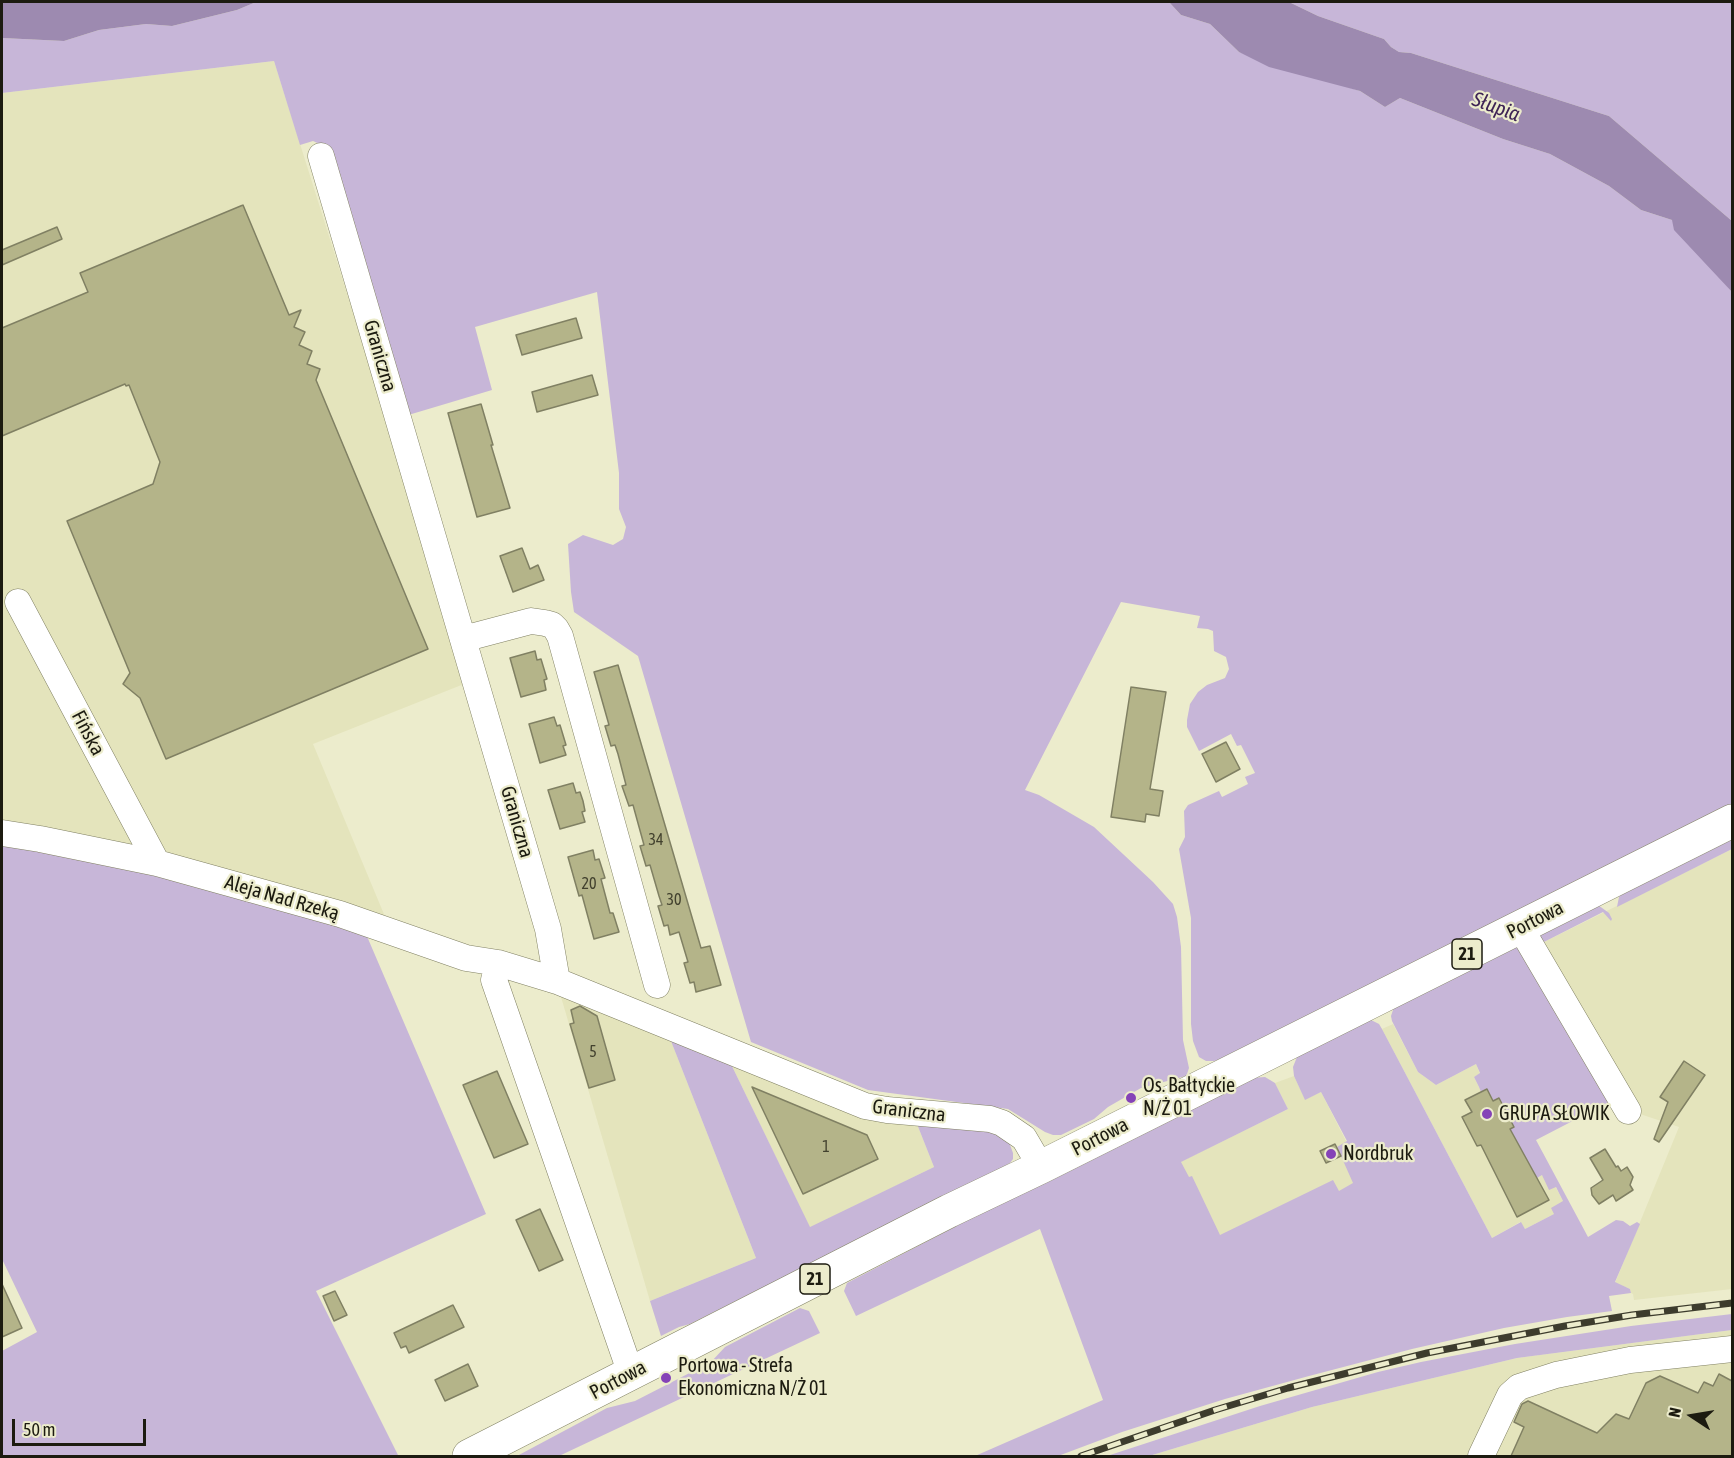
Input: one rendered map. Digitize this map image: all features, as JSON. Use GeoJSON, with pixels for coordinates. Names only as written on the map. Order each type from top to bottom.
{"type":"FeatureCollection","features":[{"type":"Feature","properties":{"kind":"main road","name":"Portowa"},"geometry":{"type":"LineString","coordinates":[[469,1456],[949,1211],[1732,821]]}},
{"type":"Feature","properties":{"kind":"street","name":"Graniczna"},"geometry":{"type":"LineString","coordinates":[[321,156],[548,929],[557,981],[858,1104],[887,1110],[990,1119],[1002,1123],[1024,1138],[1041,1167]]}},
{"type":"Feature","properties":{"kind":"street","name":"Fińska"},"geometry":{"type":"LineString","coordinates":[[18,602],[157,863]]}},
{"type":"Feature","properties":{"kind":"street"},"geometry":{"type":"LineString","coordinates":[[463,639],[531,621],[552,625],[560,636],[657,985]]}},
{"type":"Feature","properties":{"kind":"street","name":"Aleja Nad Rzeką"},"geometry":{"type":"LineString","coordinates":[[2,833],[157,863],[340,914],[466,958],[498,963],[557,981]]}},
{"type":"Feature","properties":{"kind":"street"},"geometry":{"type":"LineString","coordinates":[[1520,927],[1628,1111]]}},
{"type":"Feature","properties":{"kind":"street"},"geometry":{"type":"LineString","coordinates":[[498,963],[494,980],[631,1374]]}},
{"type":"Feature","properties":{"kind":"street"},"geometry":{"type":"LineString","coordinates":[[1480,1456],[1510,1395],[1519,1387],[1556,1375],[1630,1360],[1732,1349]]}},
{"type":"Feature","properties":{"kind":"shaded area"},"geometry":{"type":"Polygon","coordinates":[[[256,2],[1169,2],[1181,15],[1210,24],[1239,52],[1360,91],[1385,107],[1400,98],[1503,139],[1550,154],[1609,186],[1641,210],[1672,220],[1732,292],[1732,805],[1225,1058],[1206,1061],[1199,1057],[1193,1041],[1191,1024],[1191,918],[1179,849],[1185,837],[1184,811],[1188,805],[1219,791],[1222,797],[1248,784],[1245,777],[1255,773],[1241,745],[1237,746],[1231,734],[1199,751],[1187,727],[1190,704],[1198,692],[1207,685],[1225,678],[1229,669],[1226,657],[1214,651],[1213,631],[1197,628],[1200,616],[1121,602],[1025,790],[1039,795],[1094,827],[1173,904],[1181,947],[1183,1040],[1189,1068],[1186,1076],[1141,1088],[1108,1107],[1094,1119],[1061,1135],[1053,1135],[1008,1109],[868,1090],[751,1042],[638,656],[574,612],[568,544],[583,535],[613,545],[623,539],[626,527],[619,509],[619,473],[597,292],[475,327],[492,390],[405,416],[322,145],[313,141],[300,145],[274,61],[2,93],[2,38],[64,41],[99,30],[146,24],[172,26],[237,10],[256,2]]]}},
{"type":"Feature","properties":{"kind":"shaded area"},"geometry":{"type":"Polygon","coordinates":[[[1289,2],[1732,2],[1732,221],[1609,116],[1411,53],[1399,52],[1384,39],[1318,16],[1289,2]]]}},
{"type":"Feature","properties":{"kind":"shaded area"},"geometry":{"type":"Polygon","coordinates":[[[274,61],[469,682],[313,744],[386,919],[2,823],[2,93],[274,61]]]}},
{"type":"Feature","properties":{"kind":"shaded area"},"geometry":{"type":"Polygon","coordinates":[[[1732,836],[1732,849],[1617,907],[1619,897],[1623,892],[1732,836]]]}},
{"type":"Feature","properties":{"kind":"shaded area"},"geometry":{"type":"Polygon","coordinates":[[[2,845],[133,870],[366,934],[486,1214],[316,1291],[398,1455],[2,1456],[2,1351],[37,1332],[2,1259],[2,845]]]}},
{"type":"Feature","properties":{"kind":"shaded area"},"geometry":{"type":"Polygon","coordinates":[[[1732,849],[1732,1289],[1634,1300],[1630,1289],[1615,1283],[1679,1127],[1634,1112],[1540,944],[1732,849]]]}},
{"type":"Feature","properties":{"kind":"shaded area"},"geometry":{"type":"Polygon","coordinates":[[[1598,905],[1609,913],[1611,921],[1603,912],[1540,944],[1537,935],[1598,905]]]}},
{"type":"Feature","properties":{"kind":"shaded area"},"geometry":{"type":"Polygon","coordinates":[[[1518,943],[1615,1099],[1536,1140],[1588,1237],[1616,1220],[1623,1221],[1630,1226],[1637,1222],[1640,1224],[1615,1282],[1630,1289],[1631,1293],[1609,1296],[1612,1311],[1504,1328],[1412,1349],[1225,1399],[1122,1432],[1058,1456],[975,1456],[1103,1400],[1040,1229],[856,1316],[844,1291],[847,1283],[1251,1078],[1265,1077],[1275,1083],[1288,1109],[1181,1162],[1189,1177],[1192,1176],[1220,1235],[1333,1180],[1339,1191],[1353,1183],[1337,1147],[1347,1141],[1321,1092],[1305,1100],[1294,1076],[1293,1067],[1297,1057],[1371,1020],[1379,1024],[1382,1029],[1492,1238],[1521,1222],[1525,1229],[1554,1214],[1551,1208],[1563,1201],[1556,1187],[1549,1190],[1542,1175],[1537,1178],[1510,1129],[1514,1127],[1499,1098],[1493,1101],[1487,1089],[1481,1092],[1474,1077],[1480,1073],[1476,1064],[1436,1085],[1418,1072],[1391,1016],[1394,1007],[1518,943]]]}},
{"type":"Feature","properties":{"kind":"shaded area"},"geometry":{"type":"Polygon","coordinates":[[[559,990],[669,1036],[756,1258],[650,1301],[559,990]]]}},
{"type":"Feature","properties":{"kind":"shaded area"},"geometry":{"type":"Polygon","coordinates":[[[1393,1024],[1418,1072],[1436,1085],[1476,1064],[1480,1074],[1474,1077],[1482,1092],[1487,1089],[1499,1098],[1514,1127],[1511,1129],[1537,1178],[1542,1175],[1555,1186],[1563,1201],[1554,1214],[1525,1229],[1520,1222],[1492,1238],[1382,1029],[1393,1024]]]}},
{"type":"Feature","properties":{"kind":"shaded area"},"geometry":{"type":"Polygon","coordinates":[[[669,1036],[730,1062],[810,1227],[934,1167],[915,1119],[988,1126],[1009,1142],[1013,1159],[1003,1167],[690,1324],[661,1336],[650,1301],[756,1258],[669,1036]]]}},
{"type":"Feature","properties":{"kind":"shaded area"},"geometry":{"type":"Polygon","coordinates":[[[730,1062],[915,1119],[934,1167],[810,1228],[730,1062]]]}},
{"type":"Feature","properties":{"kind":"shaded area","name":"Nordbruk"},"geometry":{"type":"Polygon","coordinates":[[[1294,1076],[1305,1099],[1321,1092],[1369,1186],[1221,1260],[1174,1165],[1288,1109],[1275,1083],[1294,1076]]]}},
{"type":"Feature","properties":{"kind":"shaded area"},"geometry":{"type":"Polygon","coordinates":[[[800,1308],[809,1311],[820,1333],[559,1456],[517,1456],[607,1408],[635,1401],[711,1362],[725,1347],[800,1308]]]}},
{"type":"Feature","properties":{"kind":"shaded area"},"geometry":{"type":"Polygon","coordinates":[[[1732,1314],[1732,1330],[1517,1358],[1312,1407],[1149,1456],[1107,1456],[1260,1406],[1421,1362],[1515,1344],[1631,1326],[1732,1314]]]}},
{"type":"Feature","properties":{"kind":"shaded area"},"geometry":{"type":"Polygon","coordinates":[[[1732,1330],[1732,1456],[1149,1456],[1312,1407],[1517,1358],[1732,1330]]]}},
{"type":"Feature","properties":{"kind":"water"},"geometry":{"type":"Polygon","coordinates":[[[2,2],[256,2],[237,10],[172,26],[146,24],[99,30],[64,41],[2,38],[2,2]]]}},
{"type":"Feature","properties":{"kind":"water","name":"Słupia"},"geometry":{"type":"Polygon","coordinates":[[[1169,2],[1289,2],[1318,16],[1384,39],[1399,52],[1411,53],[1609,116],[1732,221],[1732,292],[1674,230],[1672,220],[1641,210],[1609,186],[1550,154],[1503,139],[1400,98],[1385,107],[1360,91],[1269,67],[1239,52],[1210,24],[1181,15],[1169,2]]]}},
{"type":"Feature","properties":{"kind":"building"},"geometry":{"type":"Polygon","coordinates":[[[243,205],[289,315],[301,310],[294,327],[305,332],[299,345],[312,351],[307,364],[320,369],[316,380],[428,649],[166,759],[140,698],[123,684],[130,673],[67,521],[153,484],[160,462],[129,385],[125,384],[2,436],[2,328],[88,292],[80,273],[243,205]]]}},
{"type":"Feature","properties":{"kind":"building"},"geometry":{"type":"Polygon","coordinates":[[[57,227],[62,239],[2,265],[2,250],[57,227]]]}},
{"type":"Feature","properties":{"kind":"building"},"geometry":{"type":"Polygon","coordinates":[[[576,318],[582,338],[522,355],[516,335],[576,318]]]}},
{"type":"Feature","properties":{"kind":"building"},"geometry":{"type":"Polygon","coordinates":[[[592,375],[598,395],[537,412],[532,392],[592,375]]]}},
{"type":"Feature","properties":{"kind":"building"},"geometry":{"type":"Polygon","coordinates":[[[481,404],[510,508],[477,517],[448,413],[481,404]]]}},
{"type":"Feature","properties":{"kind":"building"},"geometry":{"type":"Polygon","coordinates":[[[522,548],[530,569],[538,565],[544,580],[513,592],[500,556],[522,548]]]}},
{"type":"Feature","properties":{"kind":"building"},"geometry":{"type":"Polygon","coordinates":[[[535,651],[537,660],[541,659],[547,679],[544,680],[546,690],[521,697],[510,658],[535,651]]]}},
{"type":"Feature","properties":{"kind":"building"},"geometry":{"type":"Polygon","coordinates":[[[618,665],[701,948],[710,946],[721,985],[696,992],[694,982],[690,983],[684,963],[688,962],[679,932],[670,935],[668,925],[664,926],[658,906],[662,905],[650,865],[646,866],[640,846],[644,845],[633,805],[629,806],[622,786],[626,785],[618,754],[615,745],[611,746],[605,726],[609,725],[594,672],[618,665]]]}},
{"type":"Feature","properties":{"kind":"building"},"geometry":{"type":"Polygon","coordinates":[[[1131,687],[1166,692],[1150,789],[1163,791],[1159,816],[1146,814],[1145,822],[1111,817],[1131,687]]]}},
{"type":"Feature","properties":{"kind":"building"},"geometry":{"type":"Polygon","coordinates":[[[554,717],[557,726],[560,725],[566,745],[563,746],[566,755],[540,763],[529,724],[554,717]]]}},
{"type":"Feature","properties":{"kind":"building"},"geometry":{"type":"Polygon","coordinates":[[[1226,742],[1240,769],[1216,782],[1202,754],[1226,742]]]}},
{"type":"Feature","properties":{"kind":"building"},"geometry":{"type":"Polygon","coordinates":[[[573,783],[576,793],[580,792],[583,801],[585,811],[582,812],[585,822],[560,829],[548,790],[573,783]]]}},
{"type":"Feature","properties":{"kind":"building"},"geometry":{"type":"Polygon","coordinates":[[[593,850],[595,860],[599,859],[605,878],[601,879],[610,913],[613,913],[619,932],[594,939],[582,895],[579,896],[568,857],[593,850]]]}},
{"type":"Feature","properties":{"kind":"building"},"geometry":{"type":"Polygon","coordinates":[[[580,1006],[597,1016],[615,1080],[589,1088],[570,1024],[574,1023],[571,1010],[580,1006]]]}},
{"type":"Feature","properties":{"kind":"building"},"geometry":{"type":"Polygon","coordinates":[[[1684,1061],[1705,1075],[1659,1142],[1654,1139],[1668,1102],[1660,1097],[1684,1061]]]}},
{"type":"Feature","properties":{"kind":"building"},"geometry":{"type":"Polygon","coordinates":[[[497,1071],[528,1144],[494,1158],[463,1085],[497,1071]]]}},
{"type":"Feature","properties":{"kind":"building"},"geometry":{"type":"Polygon","coordinates":[[[752,1087],[867,1135],[878,1159],[803,1194],[752,1087]]]}},
{"type":"Feature","properties":{"kind":"building"},"geometry":{"type":"Polygon","coordinates":[[[1487,1089],[1493,1101],[1499,1098],[1514,1127],[1510,1129],[1549,1200],[1517,1217],[1481,1145],[1477,1146],[1462,1117],[1472,1112],[1465,1100],[1487,1089]]]}},
{"type":"Feature","properties":{"kind":"building","name":"Nordbruk"},"geometry":{"type":"Polygon","coordinates":[[[1335,1144],[1341,1156],[1326,1163],[1320,1151],[1335,1144]]]}},
{"type":"Feature","properties":{"kind":"building"},"geometry":{"type":"Polygon","coordinates":[[[1605,1149],[1616,1167],[1618,1166],[1621,1171],[1627,1167],[1633,1177],[1630,1185],[1633,1190],[1616,1201],[1613,1195],[1599,1204],[1592,1195],[1591,1188],[1603,1180],[1590,1158],[1605,1149]]]}},
{"type":"Feature","properties":{"kind":"building"},"geometry":{"type":"Polygon","coordinates":[[[540,1209],[563,1260],[539,1271],[516,1220],[540,1209]]]}},
{"type":"Feature","properties":{"kind":"building"},"geometry":{"type":"Polygon","coordinates":[[[2,1284],[22,1328],[2,1337],[2,1284]]]}},
{"type":"Feature","properties":{"kind":"building"},"geometry":{"type":"Polygon","coordinates":[[[335,1291],[347,1315],[334,1321],[323,1296],[335,1291]]]}},
{"type":"Feature","properties":{"kind":"building"},"geometry":{"type":"Polygon","coordinates":[[[453,1305],[464,1327],[409,1353],[406,1346],[401,1348],[394,1333],[453,1305]]]}},
{"type":"Feature","properties":{"kind":"building"},"geometry":{"type":"Polygon","coordinates":[[[468,1364],[478,1386],[445,1401],[435,1380],[468,1364]]]}},
{"type":"Feature","properties":{"kind":"building"},"geometry":{"type":"Polygon","coordinates":[[[1719,1374],[1732,1381],[1732,1456],[1511,1456],[1524,1427],[1514,1422],[1522,1404],[1528,1401],[1597,1433],[1616,1414],[1629,1419],[1646,1383],[1660,1376],[1698,1393],[1704,1382],[1713,1386],[1719,1374]]]}},
{"type":"Feature","properties":{"kind":"railway"},"geometry":{"type":"LineString","coordinates":[[1081,1456],[1215,1410],[1288,1388],[1427,1353],[1632,1315],[1732,1303]]}},
{"type":"Feature","properties":{"kind":"place","name":"Os. Bałtyckie N/Ż 01"},"geometry":{"type":"Point","coordinates":[1131,1098]}},
{"type":"Feature","properties":{"kind":"place","name":"GRUPA SŁOWIK"},"geometry":{"type":"Point","coordinates":[1487,1114]}},
{"type":"Feature","properties":{"kind":"place","name":"Nordbruk"},"geometry":{"type":"Point","coordinates":[1331,1154]}},
{"type":"Feature","properties":{"kind":"place","name":"Portowa - Strefa Ekonomiczna N/Ż 01"},"geometry":{"type":"Point","coordinates":[666,1378]}}]}
